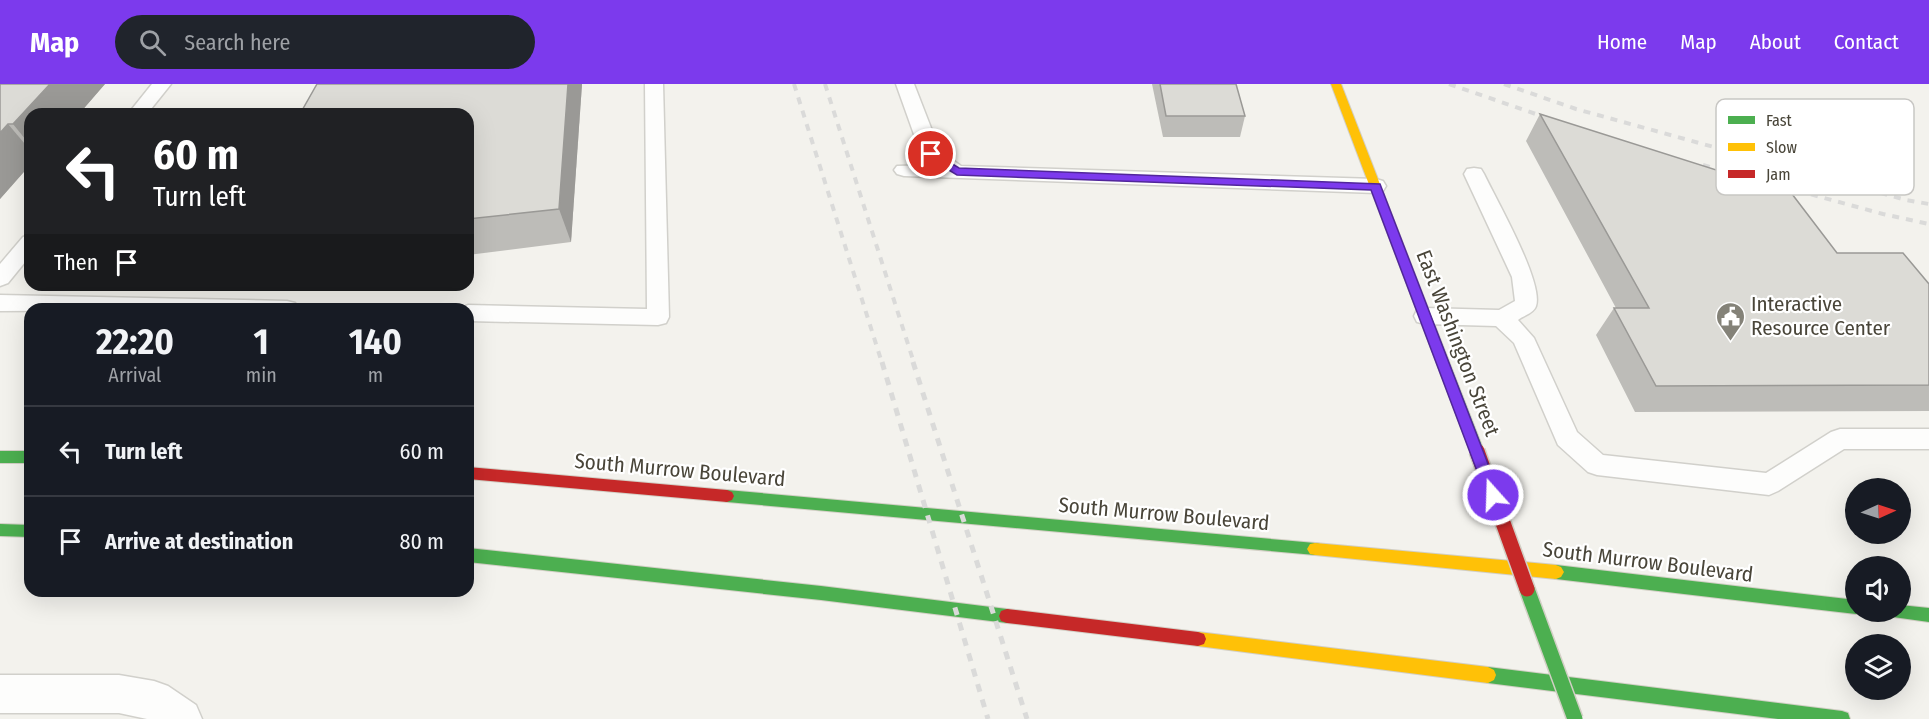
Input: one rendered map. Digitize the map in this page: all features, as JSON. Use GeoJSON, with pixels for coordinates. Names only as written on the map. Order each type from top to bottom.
{"type":"FeatureCollection","features":[{"type":"Feature","properties":{"kind":"main road","name":"East Washington Street"},"geometry":{"type":"LineString","coordinates":[[1336,84],[1477,451],[1575,719]]}},
{"type":"Feature","properties":{"kind":"main road"},"geometry":{"type":"LineString","coordinates":[[0,457],[24,457]]}},
{"type":"Feature","properties":{"kind":"main road","name":"South Murrow Boulevard"},"geometry":{"type":"LineString","coordinates":[[474,474],[1500,566],[1845,606]]}},
{"type":"Feature","properties":{"kind":"main road"},"geometry":{"type":"LineString","coordinates":[[0,530],[24,531]]}},
{"type":"Feature","properties":{"kind":"main road"},"geometry":{"type":"LineString","coordinates":[[474,556],[832,594],[1842,719]]}},
{"type":"Feature","properties":{"kind":"main road"},"geometry":{"type":"LineString","coordinates":[[1911,613],[1929,615]]}},
{"type":"Feature","properties":{"kind":"street"},"geometry":{"type":"LineString","coordinates":[[0,694],[119,694],[154,700],[181,718]]}},
{"type":"Feature","properties":{"kind":"lane"},"geometry":{"type":"LineString","coordinates":[[142,108],[162,84]]}},
{"type":"Feature","properties":{"kind":"lane"},"geometry":{"type":"LineString","coordinates":[[474,313],[658,317],[654,84]]}},
{"type":"Feature","properties":{"kind":"lane"},"geometry":{"type":"LineString","coordinates":[[905,84],[922,136],[931,154],[957,172]]}},
{"type":"Feature","properties":{"kind":"lane"},"geometry":{"type":"LineString","coordinates":[[904,170],[1376,186]]}},
{"type":"Feature","properties":{"kind":"lane"},"geometry":{"type":"LineString","coordinates":[[1425,316],[1502,318],[1526,305],[1522,278],[1474,174]]}},
{"type":"Feature","properties":{"kind":"lane"},"geometry":{"type":"LineString","coordinates":[[0,278],[24,249]]}},
{"type":"Feature","properties":{"kind":"lane"},"geometry":{"type":"LineString","coordinates":[[0,303],[24,304]]}},
{"type":"Feature","properties":{"kind":"lane"},"geometry":{"type":"LineString","coordinates":[[1502,318],[1523,338],[1567,438],[1597,465],[1769,483],[1840,440],[1929,439]]}},
{"type":"Feature","properties":{"kind":"building"},"geometry":{"type":"Polygon","coordinates":[[[0,84],[50,84],[28,108],[24,108],[24,112],[13,124],[8,124],[0,133],[0,84]]]}},
{"type":"Feature","properties":{"kind":"building"},"geometry":{"type":"Polygon","coordinates":[[[317,84],[568,84],[559,209],[474,218],[474,108],[303,108],[317,84]]]}},
{"type":"Feature","properties":{"kind":"building"},"geometry":{"type":"Polygon","coordinates":[[[1160,84],[1236,84],[1245,116],[1166,116],[1160,84]]]}},
{"type":"Feature","properties":{"kind":"building"},"geometry":{"type":"Polygon","coordinates":[[[1540,114],[1716,170],[1716,195],[1793,195],[1837,253],[1903,253],[1929,284],[1929,385],[1656,386],[1614,308],[1649,308],[1540,114]]]}},
{"type":"Feature","properties":{"kind":"railway"},"geometry":{"type":"LineString","coordinates":[[794,84],[882,363]]}},
{"type":"Feature","properties":{"kind":"railway"},"geometry":{"type":"LineString","coordinates":[[825,84],[914,363]]}},
{"type":"Feature","properties":{"kind":"railway"},"geometry":{"type":"LineString","coordinates":[[1449,84],[1556,121]]}},
{"type":"Feature","properties":{"kind":"railway"},"geometry":{"type":"LineString","coordinates":[[1504,84],[1576,109],[1716,148]]}},
{"type":"Feature","properties":{"kind":"railway"},"geometry":{"type":"LineString","coordinates":[[1703,165],[1716,169]]}},
{"type":"Feature","properties":{"kind":"railway"},"geometry":{"type":"LineString","coordinates":[[1813,195],[1929,224]]}},
{"type":"Feature","properties":{"kind":"railway"},"geometry":{"type":"LineString","coordinates":[[1888,195],[1929,204]]}},
{"type":"Feature","properties":{"kind":"railway"},"geometry":{"type":"LineString","coordinates":[[882,362],[988,719]]}},
{"type":"Feature","properties":{"kind":"railway"},"geometry":{"type":"LineString","coordinates":[[913,362],[1027,719]]}},
{"type":"Feature","properties":{"kind":"traffic: fast"},"geometry":{"type":"LineString","coordinates":[[1410,277],[1477,451]]}},
{"type":"Feature","properties":{"kind":"traffic: fast"},"geometry":{"type":"LineString","coordinates":[[0,457],[24,457]]}},
{"type":"Feature","properties":{"kind":"traffic: fast"},"geometry":{"type":"LineString","coordinates":[[727,496],[1315,549]]}},
{"type":"Feature","properties":{"kind":"traffic: fast"},"geometry":{"type":"LineString","coordinates":[[0,530],[24,531]]}},
{"type":"Feature","properties":{"kind":"traffic: fast"},"geometry":{"type":"LineString","coordinates":[[474,556],[821,593],[1007,616]]}},
{"type":"Feature","properties":{"kind":"traffic: fast"},"geometry":{"type":"LineString","coordinates":[[1556,572],[1845,606]]}},
{"type":"Feature","properties":{"kind":"traffic: fast"},"geometry":{"type":"LineString","coordinates":[[1527,589],[1575,719]]}},
{"type":"Feature","properties":{"kind":"traffic: fast"},"geometry":{"type":"LineString","coordinates":[[1911,613],[1929,615]]}},
{"type":"Feature","properties":{"kind":"traffic: fast"},"geometry":{"type":"LineString","coordinates":[[1488,675],[1842,719]]}},
{"type":"Feature","properties":{"kind":"traffic: slow"},"geometry":{"type":"LineString","coordinates":[[1336,84],[1410,277]]}},
{"type":"Feature","properties":{"kind":"traffic: slow"},"geometry":{"type":"LineString","coordinates":[[1315,549],[1556,572]]}},
{"type":"Feature","properties":{"kind":"traffic: slow"},"geometry":{"type":"LineString","coordinates":[[1198,639],[1488,675]]}},
{"type":"Feature","properties":{"kind":"traffic: jam"},"geometry":{"type":"LineString","coordinates":[[1477,451],[1527,589]]}},
{"type":"Feature","properties":{"kind":"traffic: jam"},"geometry":{"type":"LineString","coordinates":[[474,474],[727,496]]}},
{"type":"Feature","properties":{"kind":"traffic: jam"},"geometry":{"type":"LineString","coordinates":[[1007,616],[1198,639]]}},
{"type":"Feature","properties":{"kind":"place","name":"Interactive Resource Center"},"geometry":{"type":"Point","coordinates":[1730,342]}},
{"type":"Feature","properties":{"kind":"route"},"geometry":{"type":"LineString","coordinates":[[931,154],[957,172],[1376,186],[1493,495]]}}]}
